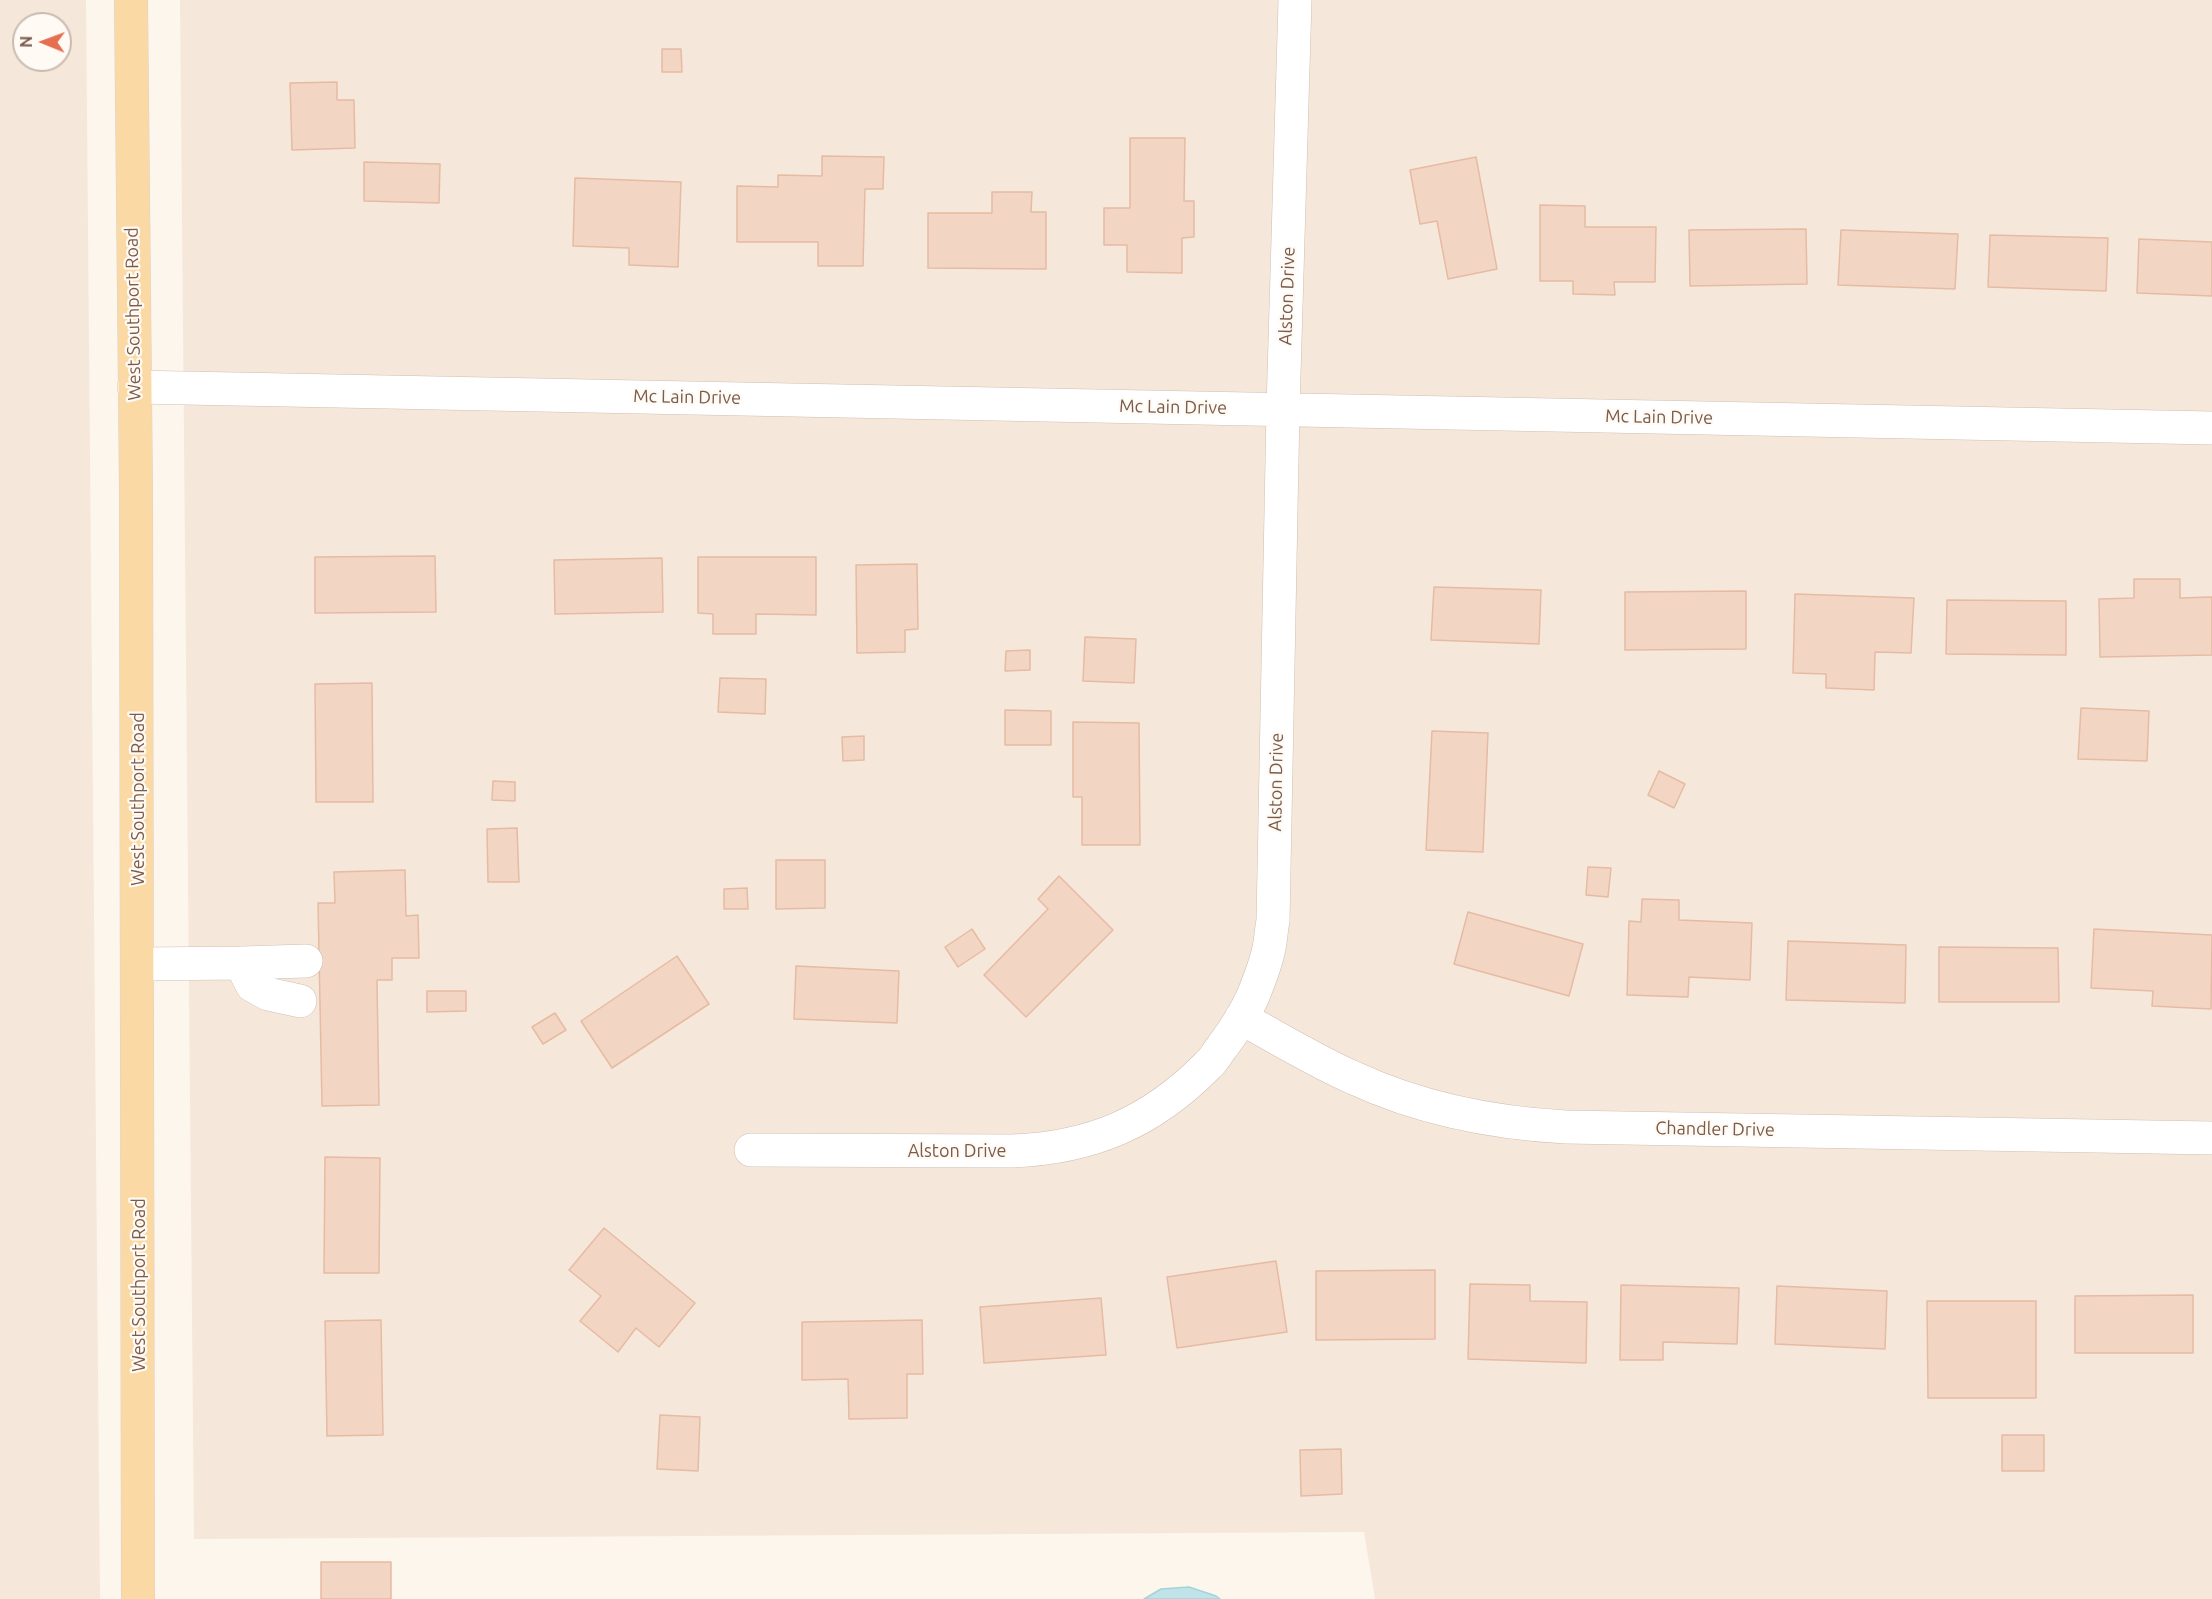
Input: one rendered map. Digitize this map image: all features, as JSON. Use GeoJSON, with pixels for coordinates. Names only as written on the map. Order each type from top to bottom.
{"type":"FeatureCollection","features":[{"type":"Feature","properties":{"kind":"main road","name":"West Southport Road"},"geometry":{"type":"LineString","coordinates":[[131,0],[139,964],[138,1599]]}},
{"type":"Feature","properties":{"kind":"street","name":"Alston Drive"},"geometry":{"type":"LineString","coordinates":[[751,1150],[1012,1151],[1050,1149],[1085,1142],[1121,1129],[1154,1111],[1183,1089],[1210,1064],[1241,1018],[1263,971],[1273,921],[1283,409],[1295,0]]}},
{"type":"Feature","properties":{"kind":"street","name":"Mc Lain Drive"},"geometry":{"type":"LineString","coordinates":[[134,387],[2212,428]]}},
{"type":"Feature","properties":{"kind":"street"},"geometry":{"type":"LineString","coordinates":[[139,964],[306,961]]}},
{"type":"Feature","properties":{"kind":"street"},"geometry":{"type":"LineString","coordinates":[[241,963],[252,985],[268,994],[300,1001]]}},
{"type":"Feature","properties":{"kind":"street","name":"Chandler Drive"},"geometry":{"type":"LineString","coordinates":[[1241,1018],[1353,1078],[1385,1092],[1432,1107],[1507,1123],[1566,1127],[2212,1138]]}},
{"type":"Feature","properties":{"kind":"shaded area"},"geometry":{"type":"Polygon","coordinates":[[[0,0],[86,0],[100,1599],[0,1599],[0,0]]]}},
{"type":"Feature","properties":{"kind":"shaded area"},"geometry":{"type":"Polygon","coordinates":[[[180,0],[2212,0],[2212,1599],[1375,1599],[1364,1532],[194,1539],[180,0]]]}},
{"type":"Feature","properties":{"kind":"water"},"geometry":{"type":"Polygon","coordinates":[[[1189,1587],[1220,1599],[1144,1599],[1161,1589],[1189,1587]]]}},
{"type":"Feature","properties":{"kind":"building"},"geometry":{"type":"Polygon","coordinates":[[[662,49],[681,49],[682,72],[662,72],[662,49]]]}},
{"type":"Feature","properties":{"kind":"building"},"geometry":{"type":"Polygon","coordinates":[[[337,82],[337,100],[354,100],[355,148],[292,150],[290,83],[337,82]]]}},
{"type":"Feature","properties":{"kind":"building"},"geometry":{"type":"Polygon","coordinates":[[[1130,138],[1185,138],[1184,201],[1194,201],[1194,237],[1182,238],[1182,273],[1127,272],[1127,245],[1104,245],[1104,208],[1130,208],[1130,138]]]}},
{"type":"Feature","properties":{"kind":"building"},"geometry":{"type":"Polygon","coordinates":[[[822,156],[884,157],[883,189],[865,189],[863,266],[818,266],[818,242],[737,242],[737,186],[778,187],[778,175],[822,176],[822,156]]]}},
{"type":"Feature","properties":{"kind":"building"},"geometry":{"type":"Polygon","coordinates":[[[1476,157],[1497,269],[1448,279],[1437,221],[1420,224],[1410,170],[1476,157]]]}},
{"type":"Feature","properties":{"kind":"building"},"geometry":{"type":"Polygon","coordinates":[[[364,162],[440,164],[439,203],[364,201],[364,162]]]}},
{"type":"Feature","properties":{"kind":"building"},"geometry":{"type":"Polygon","coordinates":[[[575,178],[681,182],[678,267],[629,265],[629,248],[573,246],[575,178]]]}},
{"type":"Feature","properties":{"kind":"building"},"geometry":{"type":"Polygon","coordinates":[[[992,192],[1032,192],[1031,212],[1046,212],[1046,269],[928,268],[928,213],[992,213],[992,192]]]}},
{"type":"Feature","properties":{"kind":"building"},"geometry":{"type":"Polygon","coordinates":[[[1540,205],[1585,206],[1585,227],[1656,227],[1655,282],[1614,282],[1615,295],[1573,294],[1573,281],[1540,281],[1540,205]]]}},
{"type":"Feature","properties":{"kind":"building"},"geometry":{"type":"Polygon","coordinates":[[[1806,229],[1807,284],[1690,286],[1689,230],[1806,229]]]}},
{"type":"Feature","properties":{"kind":"building"},"geometry":{"type":"Polygon","coordinates":[[[1841,230],[1958,234],[1955,289],[1838,285],[1841,230]]]}},
{"type":"Feature","properties":{"kind":"building"},"geometry":{"type":"Polygon","coordinates":[[[1990,235],[2108,238],[2106,291],[1988,287],[1990,235]]]}},
{"type":"Feature","properties":{"kind":"building"},"geometry":{"type":"Polygon","coordinates":[[[2139,239],[2212,242],[2212,296],[2137,293],[2139,239]]]}},
{"type":"Feature","properties":{"kind":"building"},"geometry":{"type":"Polygon","coordinates":[[[435,556],[436,612],[315,613],[315,557],[435,556]]]}},
{"type":"Feature","properties":{"kind":"building"},"geometry":{"type":"Polygon","coordinates":[[[698,557],[816,557],[816,615],[756,614],[756,634],[713,634],[713,614],[698,613],[698,557]]]}},
{"type":"Feature","properties":{"kind":"building"},"geometry":{"type":"Polygon","coordinates":[[[662,558],[663,612],[555,614],[554,560],[662,558]]]}},
{"type":"Feature","properties":{"kind":"building"},"geometry":{"type":"Polygon","coordinates":[[[917,564],[918,629],[905,630],[905,652],[857,653],[856,565],[917,564]]]}},
{"type":"Feature","properties":{"kind":"building"},"geometry":{"type":"Polygon","coordinates":[[[2134,579],[2180,579],[2180,598],[2212,597],[2212,655],[2100,657],[2099,599],[2134,598],[2134,579]]]}},
{"type":"Feature","properties":{"kind":"building"},"geometry":{"type":"Polygon","coordinates":[[[1434,587],[1541,590],[1539,644],[1431,640],[1434,587]]]}},
{"type":"Feature","properties":{"kind":"building"},"geometry":{"type":"Polygon","coordinates":[[[1746,591],[1746,649],[1625,650],[1625,592],[1746,591]]]}},
{"type":"Feature","properties":{"kind":"building"},"geometry":{"type":"Polygon","coordinates":[[[1795,594],[1914,598],[1911,653],[1875,652],[1874,690],[1826,688],[1826,674],[1793,673],[1795,594]]]}},
{"type":"Feature","properties":{"kind":"building"},"geometry":{"type":"Polygon","coordinates":[[[1947,600],[2066,601],[2066,655],[1946,654],[1947,600]]]}},
{"type":"Feature","properties":{"kind":"building"},"geometry":{"type":"Polygon","coordinates":[[[1085,637],[1136,639],[1134,683],[1083,681],[1085,637]]]}},
{"type":"Feature","properties":{"kind":"building"},"geometry":{"type":"Polygon","coordinates":[[[1030,650],[1030,670],[1005,671],[1006,651],[1030,650]]]}},
{"type":"Feature","properties":{"kind":"building"},"geometry":{"type":"Polygon","coordinates":[[[720,678],[766,679],[765,714],[718,712],[720,678]]]}},
{"type":"Feature","properties":{"kind":"building"},"geometry":{"type":"Polygon","coordinates":[[[372,683],[373,802],[316,802],[315,684],[372,683]]]}},
{"type":"Feature","properties":{"kind":"building"},"geometry":{"type":"Polygon","coordinates":[[[2081,708],[2149,711],[2147,761],[2078,759],[2081,708]]]}},
{"type":"Feature","properties":{"kind":"building"},"geometry":{"type":"Polygon","coordinates":[[[1005,710],[1051,711],[1051,745],[1005,745],[1005,710]]]}},
{"type":"Feature","properties":{"kind":"building"},"geometry":{"type":"Polygon","coordinates":[[[1073,722],[1139,723],[1140,845],[1082,845],[1082,797],[1073,797],[1073,722]]]}},
{"type":"Feature","properties":{"kind":"building"},"geometry":{"type":"Polygon","coordinates":[[[1432,731],[1488,733],[1483,852],[1426,850],[1432,731]]]}},
{"type":"Feature","properties":{"kind":"building"},"geometry":{"type":"Polygon","coordinates":[[[864,736],[864,760],[843,761],[842,737],[864,736]]]}},
{"type":"Feature","properties":{"kind":"building"},"geometry":{"type":"Polygon","coordinates":[[[1659,771],[1685,784],[1674,808],[1648,795],[1659,771]]]}},
{"type":"Feature","properties":{"kind":"building"},"geometry":{"type":"Polygon","coordinates":[[[493,781],[515,782],[515,801],[492,800],[493,781]]]}},
{"type":"Feature","properties":{"kind":"building"},"geometry":{"type":"Polygon","coordinates":[[[517,828],[519,882],[488,882],[487,829],[517,828]]]}},
{"type":"Feature","properties":{"kind":"building"},"geometry":{"type":"Polygon","coordinates":[[[776,860],[825,860],[825,908],[776,909],[776,860]]]}},
{"type":"Feature","properties":{"kind":"building"},"geometry":{"type":"Polygon","coordinates":[[[1588,867],[1611,868],[1608,897],[1586,895],[1588,867]]]}},
{"type":"Feature","properties":{"kind":"building"},"geometry":{"type":"Polygon","coordinates":[[[405,870],[406,916],[418,915],[419,958],[392,958],[392,980],[377,980],[379,1105],[322,1106],[318,903],[335,903],[334,872],[405,870]]]}},
{"type":"Feature","properties":{"kind":"building"},"geometry":{"type":"Polygon","coordinates":[[[1059,876],[1113,930],[1026,1017],[984,975],[1048,909],[1038,899],[1059,876]]]}},
{"type":"Feature","properties":{"kind":"building"},"geometry":{"type":"Polygon","coordinates":[[[747,888],[748,909],[724,909],[724,889],[747,888]]]}},
{"type":"Feature","properties":{"kind":"building"},"geometry":{"type":"Polygon","coordinates":[[[1642,899],[1679,900],[1679,920],[1752,923],[1750,980],[1689,977],[1688,997],[1627,995],[1629,921],[1641,922],[1642,899]]]}},
{"type":"Feature","properties":{"kind":"building"},"geometry":{"type":"Polygon","coordinates":[[[1468,912],[1583,944],[1569,996],[1454,964],[1468,912]]]}},
{"type":"Feature","properties":{"kind":"building"},"geometry":{"type":"Polygon","coordinates":[[[972,929],[985,949],[958,967],[945,947],[972,929]]]}},
{"type":"Feature","properties":{"kind":"building"},"geometry":{"type":"Polygon","coordinates":[[[2094,929],[2212,935],[2211,1009],[2152,1006],[2153,991],[2091,988],[2094,929]]]}},
{"type":"Feature","properties":{"kind":"building"},"geometry":{"type":"Polygon","coordinates":[[[1788,941],[1906,945],[1905,1003],[1786,1000],[1788,941]]]}},
{"type":"Feature","properties":{"kind":"building"},"geometry":{"type":"Polygon","coordinates":[[[1939,947],[2058,948],[2059,1002],[1939,1002],[1939,947]]]}},
{"type":"Feature","properties":{"kind":"building"},"geometry":{"type":"Polygon","coordinates":[[[677,956],[709,1004],[612,1068],[581,1021],[677,956]]]}},
{"type":"Feature","properties":{"kind":"building"},"geometry":{"type":"Polygon","coordinates":[[[796,966],[899,971],[897,1023],[794,1019],[796,966]]]}},
{"type":"Feature","properties":{"kind":"building"},"geometry":{"type":"Polygon","coordinates":[[[427,991],[466,991],[466,1011],[427,1012],[427,991]]]}},
{"type":"Feature","properties":{"kind":"building"},"geometry":{"type":"Polygon","coordinates":[[[555,1013],[566,1030],[543,1044],[532,1027],[555,1013]]]}},
{"type":"Feature","properties":{"kind":"building"},"geometry":{"type":"Polygon","coordinates":[[[325,1157],[380,1158],[379,1273],[324,1273],[325,1157]]]}},
{"type":"Feature","properties":{"kind":"building"},"geometry":{"type":"Polygon","coordinates":[[[604,1228],[695,1303],[659,1347],[636,1328],[618,1352],[580,1321],[601,1296],[569,1270],[604,1228]]]}},
{"type":"Feature","properties":{"kind":"building"},"geometry":{"type":"Polygon","coordinates":[[[1276,1261],[1287,1332],[1177,1348],[1167,1277],[1276,1261]]]}},
{"type":"Feature","properties":{"kind":"building"},"geometry":{"type":"Polygon","coordinates":[[[1435,1270],[1435,1339],[1316,1340],[1316,1271],[1435,1270]]]}},
{"type":"Feature","properties":{"kind":"building"},"geometry":{"type":"Polygon","coordinates":[[[1470,1284],[1530,1285],[1530,1301],[1587,1302],[1586,1363],[1468,1359],[1470,1284]]]}},
{"type":"Feature","properties":{"kind":"building"},"geometry":{"type":"Polygon","coordinates":[[[1621,1285],[1739,1288],[1737,1344],[1663,1342],[1663,1360],[1620,1360],[1621,1285]]]}},
{"type":"Feature","properties":{"kind":"building"},"geometry":{"type":"Polygon","coordinates":[[[1777,1286],[1887,1291],[1885,1349],[1775,1344],[1777,1286]]]}},
{"type":"Feature","properties":{"kind":"building"},"geometry":{"type":"Polygon","coordinates":[[[2193,1295],[2193,1353],[2075,1353],[2075,1296],[2193,1295]]]}},
{"type":"Feature","properties":{"kind":"building"},"geometry":{"type":"Polygon","coordinates":[[[1101,1298],[1106,1355],[984,1363],[980,1307],[1101,1298]]]}},
{"type":"Feature","properties":{"kind":"building"},"geometry":{"type":"Polygon","coordinates":[[[1927,1301],[2036,1301],[2036,1398],[1928,1398],[1927,1301]]]}},
{"type":"Feature","properties":{"kind":"building"},"geometry":{"type":"Polygon","coordinates":[[[381,1320],[383,1435],[327,1436],[325,1321],[381,1320]]]}},
{"type":"Feature","properties":{"kind":"building"},"geometry":{"type":"Polygon","coordinates":[[[922,1320],[923,1374],[907,1374],[907,1418],[849,1419],[848,1379],[802,1380],[802,1322],[922,1320]]]}},
{"type":"Feature","properties":{"kind":"building"},"geometry":{"type":"Polygon","coordinates":[[[660,1415],[700,1417],[698,1471],[657,1469],[660,1415]]]}},
{"type":"Feature","properties":{"kind":"building"},"geometry":{"type":"Polygon","coordinates":[[[2002,1435],[2044,1435],[2044,1471],[2002,1471],[2002,1435]]]}},
{"type":"Feature","properties":{"kind":"building"},"geometry":{"type":"Polygon","coordinates":[[[1341,1449],[1342,1494],[1301,1496],[1300,1450],[1341,1449]]]}},
{"type":"Feature","properties":{"kind":"building"},"geometry":{"type":"Polygon","coordinates":[[[321,1562],[391,1562],[391,1599],[321,1599],[321,1562]]]}}]}
